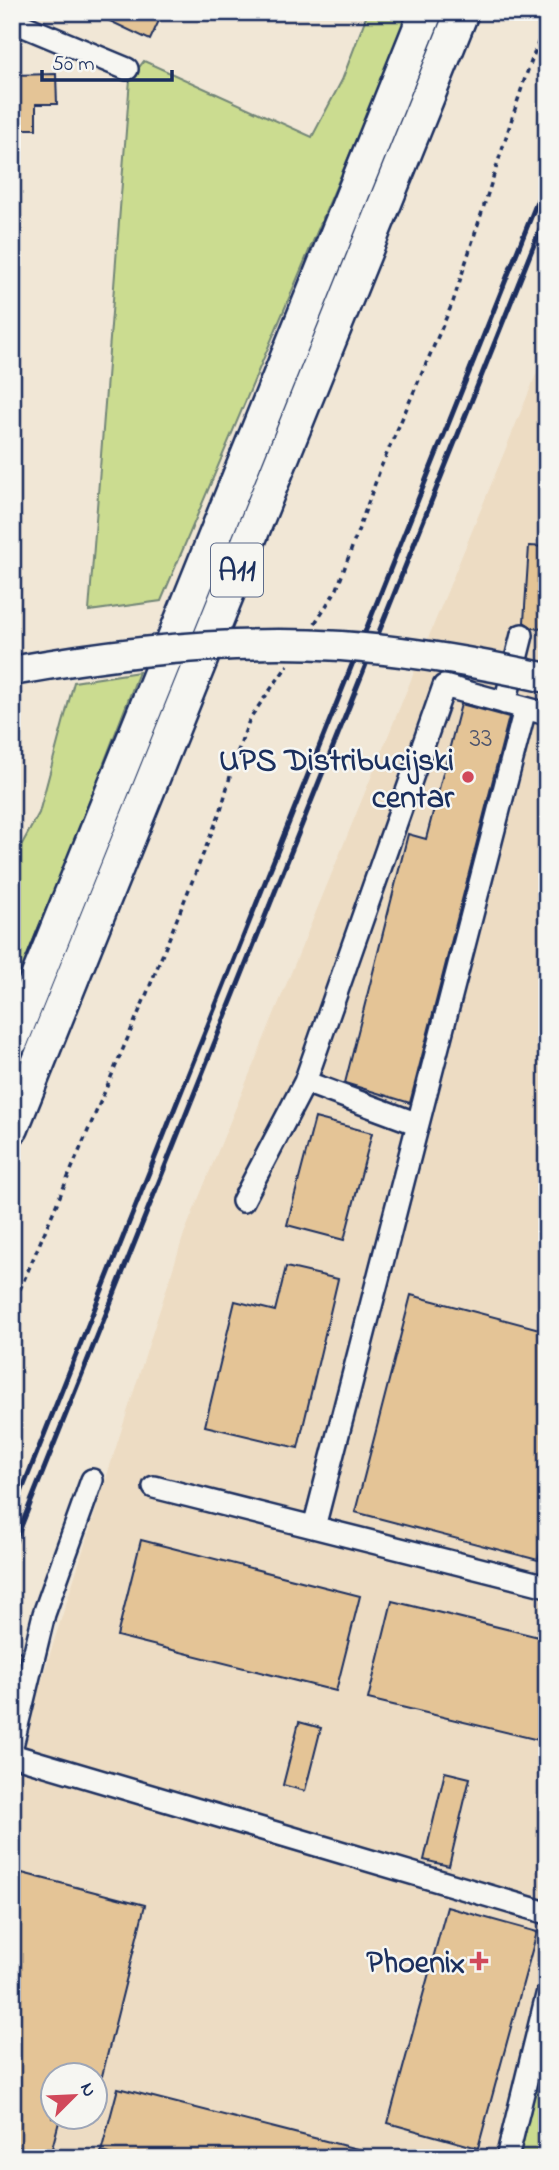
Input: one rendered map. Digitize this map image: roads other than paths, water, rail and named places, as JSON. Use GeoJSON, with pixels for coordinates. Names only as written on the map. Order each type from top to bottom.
{"type":"FeatureCollection","features":[{"type":"Feature","properties":{"kind":"highway","name":"A11"},"geometry":{"type":"LineString","coordinates":[[12,1040],[426,12]]}},
{"type":"Feature","properties":{"kind":"highway","name":"A11"},"geometry":{"type":"LineString","coordinates":[[12,1128],[461,12]]}},
{"type":"Feature","properties":{"kind":"main road"},"geometry":{"type":"LineString","coordinates":[[12,671],[158,649],[274,644],[341,646],[407,653],[459,660],[547,678]]}},
{"type":"Feature","properties":{"kind":"street"},"geometry":{"type":"LineString","coordinates":[[12,21],[127,69]]}},
{"type":"Feature","properties":{"kind":"street"},"geometry":{"type":"LineString","coordinates":[[314,1527],[418,1124],[515,706],[522,635]]}},
{"type":"Feature","properties":{"kind":"street"},"geometry":{"type":"LineString","coordinates":[[243,1201],[305,1082],[444,686],[547,714]]}},
{"type":"Feature","properties":{"kind":"street"},"geometry":{"type":"LineString","coordinates":[[305,1082],[418,1124]]}},
{"type":"Feature","properties":{"kind":"street"},"geometry":{"type":"LineString","coordinates":[[12,1745],[44,1614],[92,1480]]}},
{"type":"Feature","properties":{"kind":"street"},"geometry":{"type":"LineString","coordinates":[[154,1487],[547,1586]]}},
{"type":"Feature","properties":{"kind":"street"},"geometry":{"type":"LineString","coordinates":[[12,1755],[547,1913]]}},
{"type":"Feature","properties":{"kind":"street"},"geometry":{"type":"LineString","coordinates":[[507,2158],[547,1995]]}},
{"type":"Feature","properties":{"kind":"railway"},"geometry":{"type":"LineString","coordinates":[[12,1515],[547,177]]}},
{"type":"Feature","properties":{"kind":"railway"},"geometry":{"type":"LineString","coordinates":[[12,1549],[547,212]]}},
{"type":"Feature","properties":{"kind":"place","name":"UPS Distribucijski centar"},"geometry":{"type":"Point","coordinates":[468,777]}},
{"type":"Feature","properties":{"kind":"place","name":"Phoenix"},"geometry":{"type":"Point","coordinates":[479,1961]}}]}
